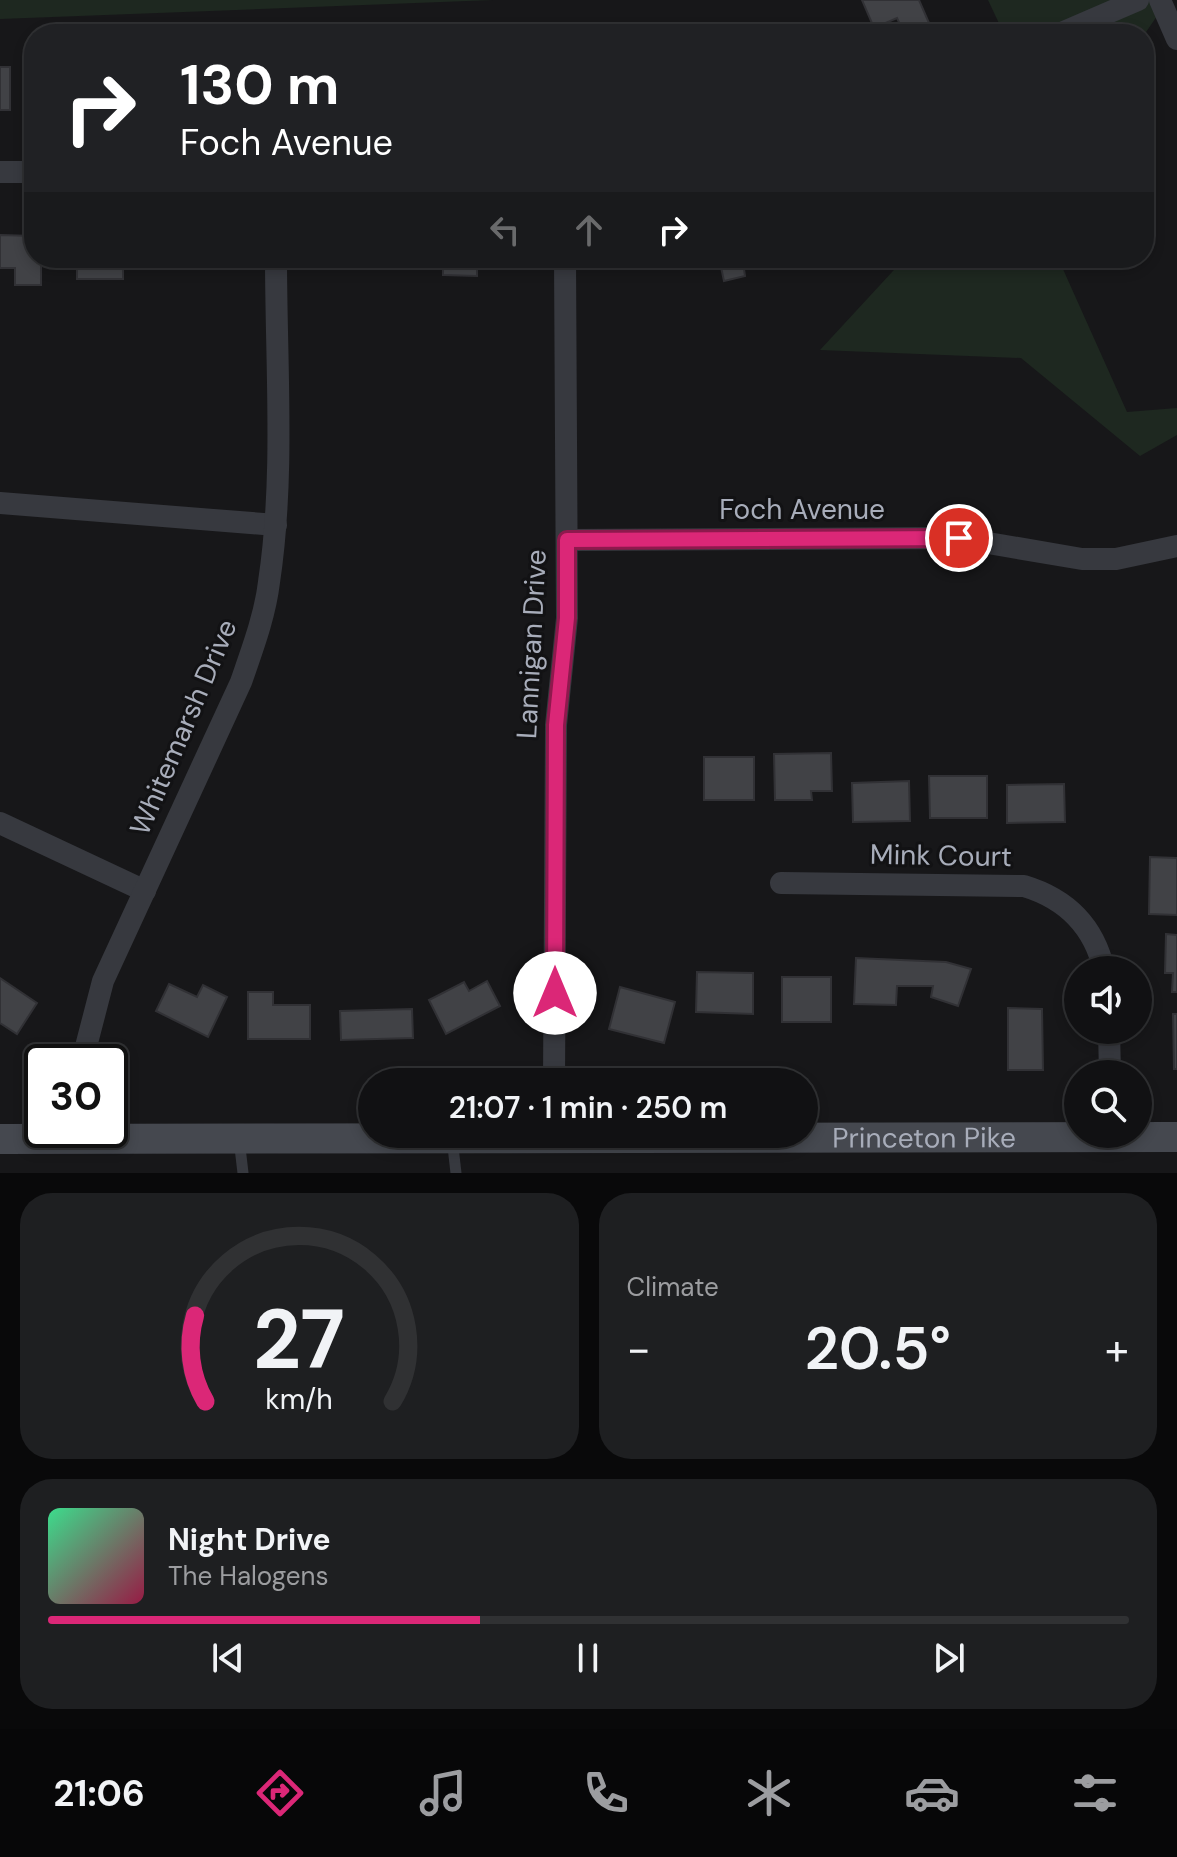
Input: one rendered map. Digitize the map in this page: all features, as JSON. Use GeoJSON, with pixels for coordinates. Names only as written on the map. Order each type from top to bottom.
{"type":"FeatureCollection","features":[{"type":"Feature","properties":{"kind":"main road","name":"Princeton Pike"},"geometry":{"type":"LineString","coordinates":[[128,1135],[358,1138]]}},
{"type":"Feature","properties":{"kind":"main road","name":"Princeton Pike"},"geometry":{"type":"LineString","coordinates":[[818,1136],[1064,1135]]}},
{"type":"Feature","properties":{"kind":"main road","name":"Princeton Pike"},"geometry":{"type":"LineString","coordinates":[[1152,1136],[1177,1137]]}},
{"type":"Feature","properties":{"kind":"main road","name":"Princeton Pike"},"geometry":{"type":"LineString","coordinates":[[0,1139],[24,1137]]}},
{"type":"Feature","properties":{"kind":"street"},"geometry":{"type":"LineString","coordinates":[[1082,24],[1138,0]]}},
{"type":"Feature","properties":{"kind":"street"},"geometry":{"type":"LineString","coordinates":[[1160,0],[1177,39]]}},
{"type":"Feature","properties":{"kind":"street"},"geometry":{"type":"LineString","coordinates":[[0,172],[24,172]]}},
{"type":"Feature","properties":{"kind":"street","name":"Whitemarsh Drive"},"geometry":{"type":"LineString","coordinates":[[87,1044],[103,981],[241,682],[269,585],[276,525],[276,268]]}},
{"type":"Feature","properties":{"kind":"street","name":"Lannigan Drive"},"geometry":{"type":"LineString","coordinates":[[554,1068],[556,725],[567,618],[565,268]]}},
{"type":"Feature","properties":{"kind":"street"},"geometry":{"type":"LineString","coordinates":[[0,503],[276,525]]}},
{"type":"Feature","properties":{"kind":"street","name":"Foch Avenue"},"geometry":{"type":"LineString","coordinates":[[567,540],[959,538],[1093,559],[1146,555],[1177,546]]}},
{"type":"Feature","properties":{"kind":"street"},"geometry":{"type":"LineString","coordinates":[[0,823],[145,891]]}},
{"type":"Feature","properties":{"kind":"street","name":"Mink Court"},"geometry":{"type":"LineString","coordinates":[[781,883],[1024,886],[1046,893],[1067,905],[1085,924],[1101,956]]}},
{"type":"Feature","properties":{"kind":"lane"},"geometry":{"type":"LineString","coordinates":[[239,1138],[243,1173]]}},
{"type":"Feature","properties":{"kind":"lane"},"geometry":{"type":"LineString","coordinates":[[453,1148],[456,1173]]}},
{"type":"Feature","properties":{"kind":"shaded area"},"geometry":{"type":"Polygon","coordinates":[[[0,0],[493,0],[0,19],[0,0]]]}},
{"type":"Feature","properties":{"kind":"shaded area"},"geometry":{"type":"Polygon","coordinates":[[[988,0],[1168,0],[1152,24],[999,24],[988,0]]]}},
{"type":"Feature","properties":{"kind":"shaded area"},"geometry":{"type":"Polygon","coordinates":[[[896,268],[1062,268],[1127,412],[1177,408],[1177,435],[1140,456],[1021,358],[820,350],[896,268]]]}},
{"type":"Feature","properties":{"kind":"building"},"geometry":{"type":"Polygon","coordinates":[[[862,0],[919,0],[929,23],[900,24],[897,18],[883,24],[872,24],[862,0]]]}},
{"type":"Feature","properties":{"kind":"building"},"geometry":{"type":"Polygon","coordinates":[[[0,67],[10,67],[10,110],[0,110],[0,67]]]}},
{"type":"Feature","properties":{"kind":"building"},"geometry":{"type":"Polygon","coordinates":[[[0,235],[24,236],[24,268],[41,268],[41,285],[15,285],[15,268],[0,268],[0,235]]]}},
{"type":"Feature","properties":{"kind":"building"},"geometry":{"type":"Polygon","coordinates":[[[77,268],[123,268],[123,279],[77,279],[77,268]]]}},
{"type":"Feature","properties":{"kind":"building"},"geometry":{"type":"Polygon","coordinates":[[[443,268],[477,268],[477,276],[443,275],[443,268]]]}},
{"type":"Feature","properties":{"kind":"building"},"geometry":{"type":"Polygon","coordinates":[[[721,268],[748,268],[744,269],[745,276],[724,281],[721,268]]]}},
{"type":"Feature","properties":{"kind":"building"},"geometry":{"type":"Polygon","coordinates":[[[831,753],[832,791],[811,791],[812,800],[775,800],[774,754],[831,753]]]}},
{"type":"Feature","properties":{"kind":"building"},"geometry":{"type":"Polygon","coordinates":[[[704,757],[754,757],[754,800],[704,800],[704,757]]]}},
{"type":"Feature","properties":{"kind":"building"},"geometry":{"type":"Polygon","coordinates":[[[929,776],[987,776],[987,818],[930,818],[929,776]]]}},
{"type":"Feature","properties":{"kind":"building"},"geometry":{"type":"Polygon","coordinates":[[[909,781],[910,821],[853,822],[852,783],[909,781]]]}},
{"type":"Feature","properties":{"kind":"building"},"geometry":{"type":"Polygon","coordinates":[[[1064,784],[1065,822],[1007,823],[1007,785],[1064,784]]]}},
{"type":"Feature","properties":{"kind":"building"},"geometry":{"type":"Polygon","coordinates":[[[1150,857],[1177,858],[1177,915],[1149,914],[1150,857]]]}},
{"type":"Feature","properties":{"kind":"building"},"geometry":{"type":"Polygon","coordinates":[[[1166,934],[1177,935],[1177,992],[1172,992],[1173,973],[1165,973],[1166,934]]]}},
{"type":"Feature","properties":{"kind":"building"},"geometry":{"type":"Polygon","coordinates":[[[856,958],[946,962],[971,969],[958,1006],[931,997],[933,986],[897,986],[896,1005],[854,1004],[856,958]]]}},
{"type":"Feature","properties":{"kind":"building"},"geometry":{"type":"Polygon","coordinates":[[[697,972],[753,973],[753,1014],[696,1012],[697,972]]]}},
{"type":"Feature","properties":{"kind":"building"},"geometry":{"type":"Polygon","coordinates":[[[782,977],[831,977],[831,1022],[782,1022],[782,977]]]}},
{"type":"Feature","properties":{"kind":"building"},"geometry":{"type":"Polygon","coordinates":[[[0,978],[37,1003],[17,1034],[0,1023],[0,978]]]}},
{"type":"Feature","properties":{"kind":"building"},"geometry":{"type":"Polygon","coordinates":[[[487,981],[500,1006],[446,1034],[429,1000],[464,982],[469,991],[487,981]]]}},
{"type":"Feature","properties":{"kind":"building"},"geometry":{"type":"Polygon","coordinates":[[[169,984],[197,997],[203,985],[227,997],[208,1037],[156,1011],[169,984]]]}},
{"type":"Feature","properties":{"kind":"building"},"geometry":{"type":"Polygon","coordinates":[[[620,987],[675,1002],[664,1043],[609,1029],[620,987]]]}},
{"type":"Feature","properties":{"kind":"building"},"geometry":{"type":"Polygon","coordinates":[[[248,992],[273,992],[273,1005],[310,1005],[310,1039],[248,1039],[248,992]]]}},
{"type":"Feature","properties":{"kind":"building"},"geometry":{"type":"Polygon","coordinates":[[[1008,1008],[1042,1009],[1043,1070],[1008,1070],[1008,1008]]]}},
{"type":"Feature","properties":{"kind":"building"},"geometry":{"type":"Polygon","coordinates":[[[412,1009],[413,1038],[341,1040],[340,1011],[412,1009]]]}},
{"type":"Feature","properties":{"kind":"building"},"geometry":{"type":"Polygon","coordinates":[[[1173,1014],[1177,1014],[1177,1069],[1174,1069],[1173,1014]]]}},
{"type":"Feature","properties":{"kind":"route"},"geometry":{"type":"LineString","coordinates":[[555,993],[556,725],[567,618],[567,540],[959,538]]}}]}
